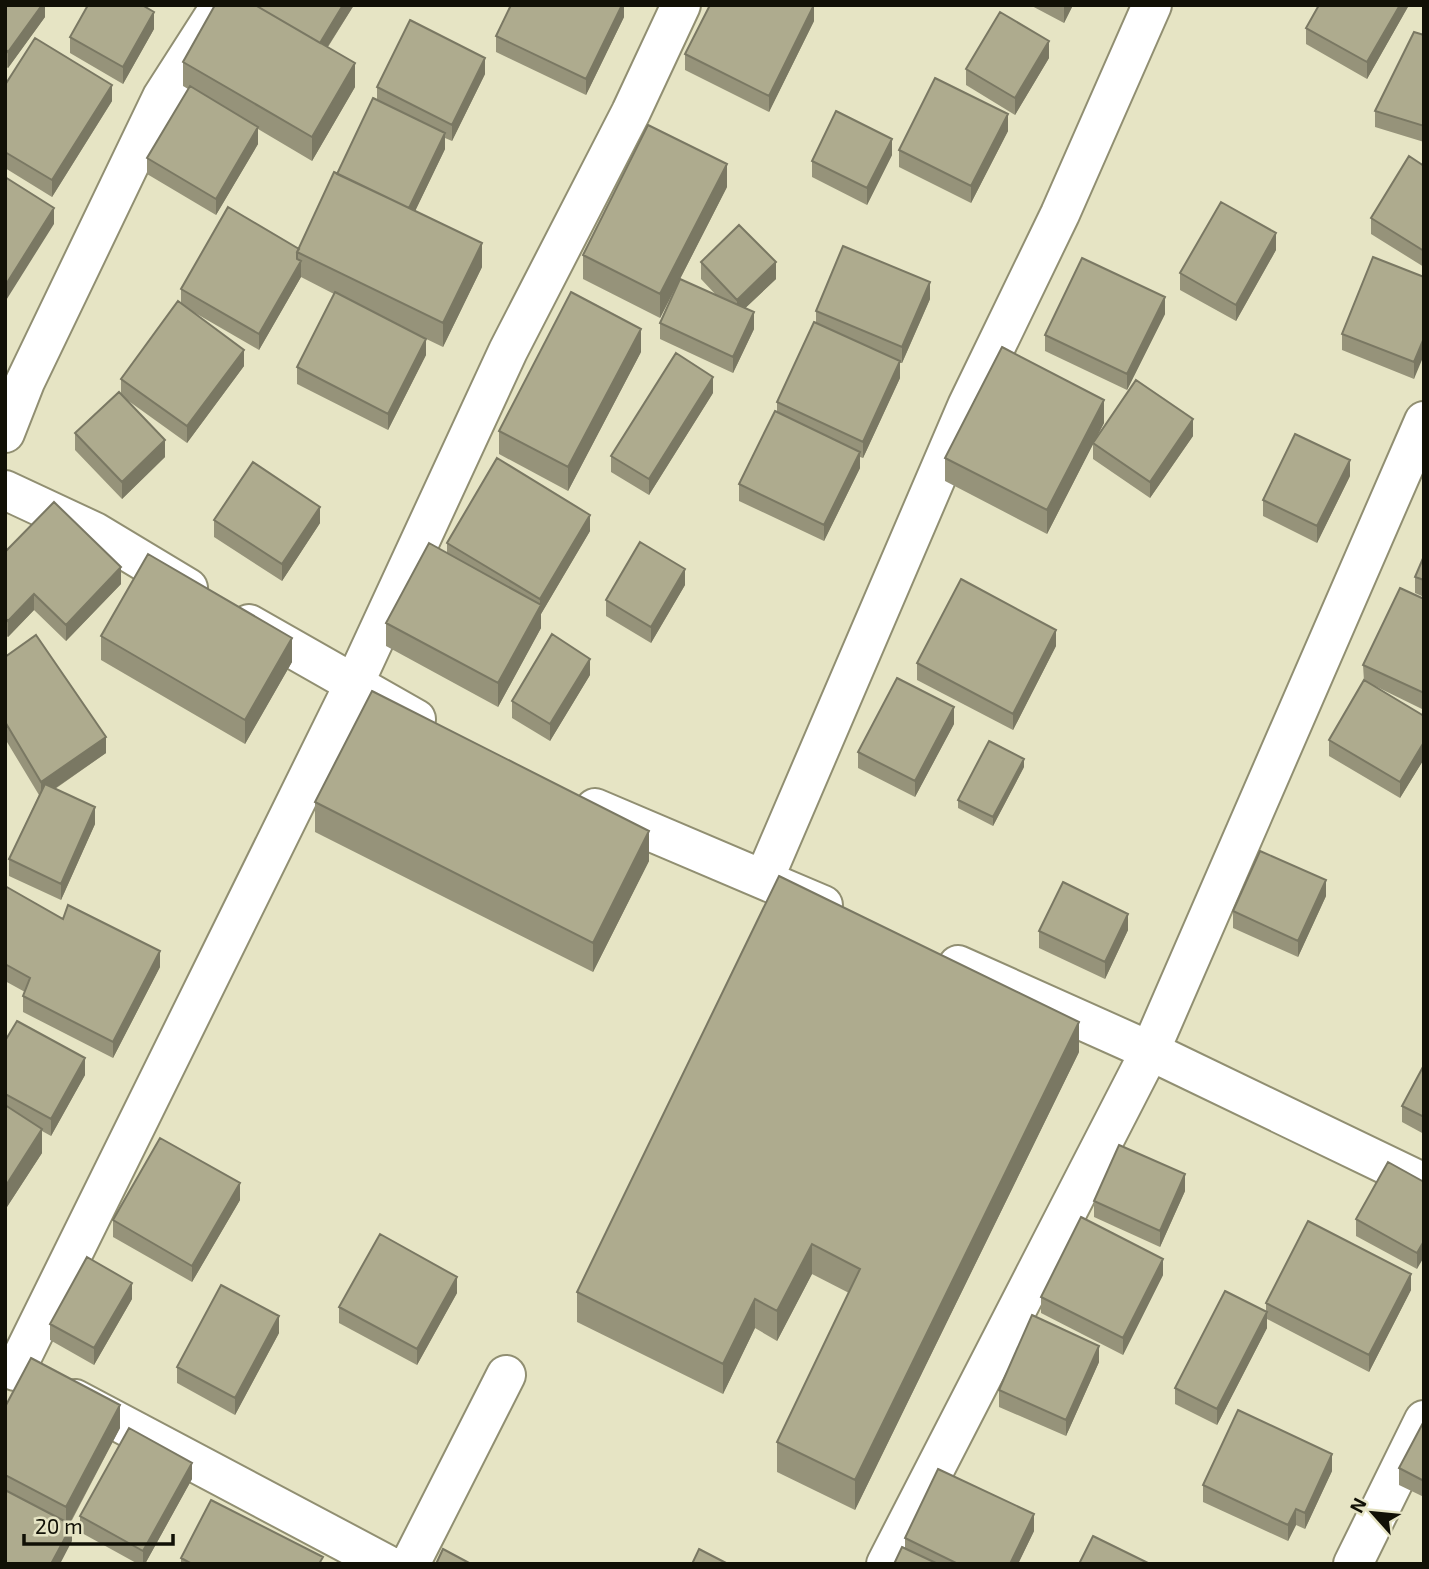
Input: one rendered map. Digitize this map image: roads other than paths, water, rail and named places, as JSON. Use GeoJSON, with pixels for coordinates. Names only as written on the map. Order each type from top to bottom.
{"type":"FeatureCollection","features":[{"type":"Feature","properties":{"kind":"street"},"geometry":{"type":"LineString","coordinates":[[5,433],[37,357],[162,97],[221,5]]}},
{"type":"Feature","properties":{"kind":"street"},"geometry":{"type":"LineString","coordinates":[[386,1564],[103,1412],[9,1376],[353,685],[508,351],[631,112],[681,5]]}},
{"type":"Feature","properties":{"kind":"street"},"geometry":{"type":"LineString","coordinates":[[764,879],[967,407],[1060,214],[1152,5]]}},
{"type":"Feature","properties":{"kind":"street"},"geometry":{"type":"LineString","coordinates":[[886,1564],[1150,1051],[1424,421]]}},
{"type":"Feature","properties":{"kind":"street"},"geometry":{"type":"LineString","coordinates":[[5,490],[95,532],[353,685],[447,736]]}},
{"type":"Feature","properties":{"kind":"street"},"geometry":{"type":"LineString","coordinates":[[566,796],[852,918]]}},
{"type":"Feature","properties":{"kind":"street"},"geometry":{"type":"LineString","coordinates":[[926,951],[1150,1051],[1424,1184]]}},
{"type":"Feature","properties":{"kind":"street"},"geometry":{"type":"LineString","coordinates":[[410,1564],[506,1375]]}},
{"type":"Feature","properties":{"kind":"street"},"geometry":{"type":"LineString","coordinates":[[1353,1564],[1424,1420]]}}]}
